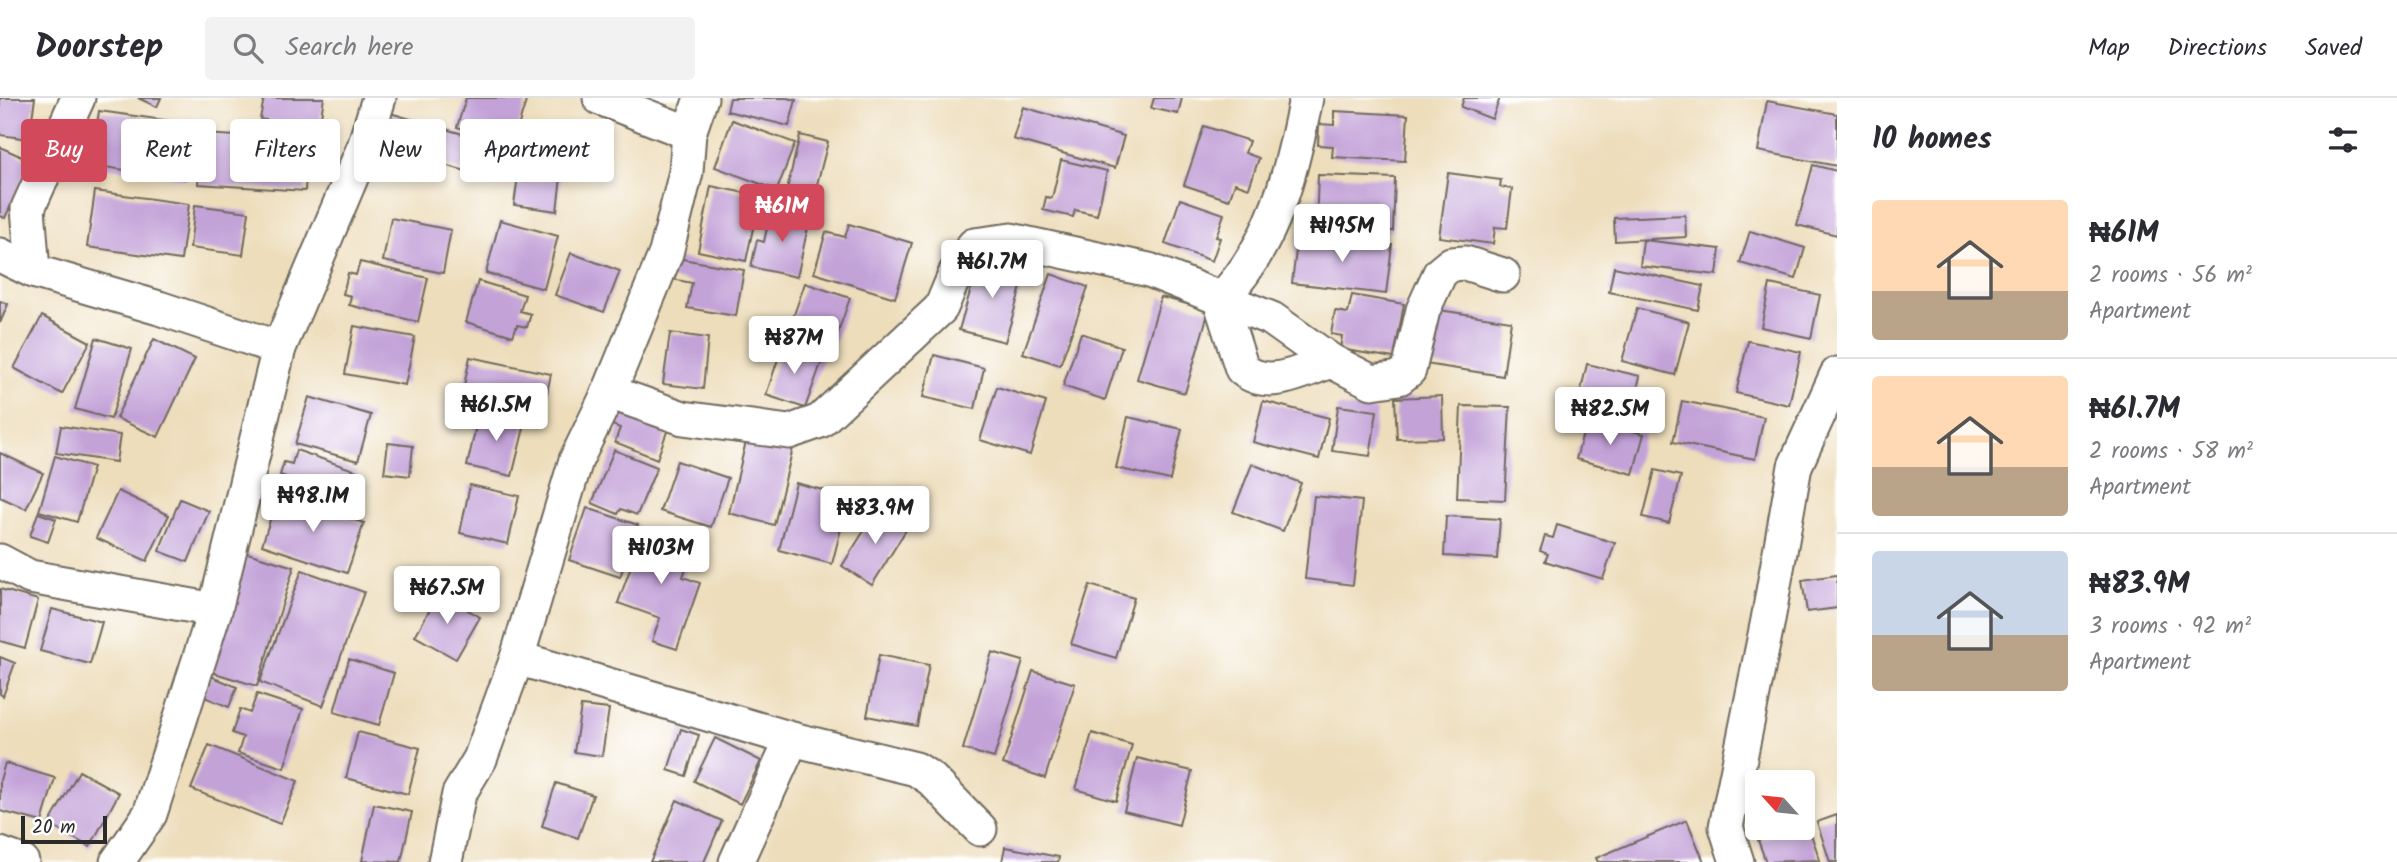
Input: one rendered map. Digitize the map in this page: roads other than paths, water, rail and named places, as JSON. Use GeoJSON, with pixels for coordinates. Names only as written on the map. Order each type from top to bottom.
{"type":"FeatureCollection","features":[{"type":"Feature","properties":{"kind":"street"},"geometry":{"type":"LineString","coordinates":[[33,271],[28,208],[78,98]]}},
{"type":"Feature","properties":{"kind":"street"},"geometry":{"type":"LineString","coordinates":[[117,862],[150,814],[215,610],[279,348],[364,147],[379,98]]}},
{"type":"Feature","properties":{"kind":"street"},"geometry":{"type":"LineString","coordinates":[[600,98],[689,133]]}},
{"type":"Feature","properties":{"kind":"street"},"geometry":{"type":"LineString","coordinates":[[445,862],[459,794],[480,759],[517,658],[576,460],[609,393],[666,253],[685,172],[689,133],[701,98]]}},
{"type":"Feature","properties":{"kind":"street"},"geometry":{"type":"LineString","coordinates":[[1220,300],[1245,275],[1267,233],[1293,166],[1306,98]]}},
{"type":"Feature","properties":{"kind":"street"},"geometry":{"type":"LineString","coordinates":[[609,393],[682,418],[789,432],[820,421],[941,308],[956,272],[974,245],[1011,240],[1149,271],[1272,319],[1331,361],[1372,382],[1399,379],[1409,370],[1423,310],[1440,272],[1451,264],[1465,263],[1503,275]]}},
{"type":"Feature","properties":{"kind":"street"},"geometry":{"type":"LineString","coordinates":[[0,255],[33,271],[159,308],[279,348]]}},
{"type":"Feature","properties":{"kind":"street"},"geometry":{"type":"LineString","coordinates":[[1220,300],[1242,369],[1250,376],[1272,381],[1331,361]]}},
{"type":"Feature","properties":{"kind":"street"},"geometry":{"type":"LineString","coordinates":[[1737,862],[1726,827],[1768,621],[1795,466],[1837,374]]}},
{"type":"Feature","properties":{"kind":"street"},"geometry":{"type":"LineString","coordinates":[[0,561],[30,577],[215,610]]}},
{"type":"Feature","properties":{"kind":"street"},"geometry":{"type":"LineString","coordinates":[[517,658],[792,739],[916,769],[931,779],[981,829]]}},
{"type":"Feature","properties":{"kind":"street"},"geometry":{"type":"LineString","coordinates":[[736,862],[792,739]]}},
{"type":"Feature","properties":{"kind":"street"},"geometry":{"type":"LineString","coordinates":[[0,854],[22,862]]}}]}
